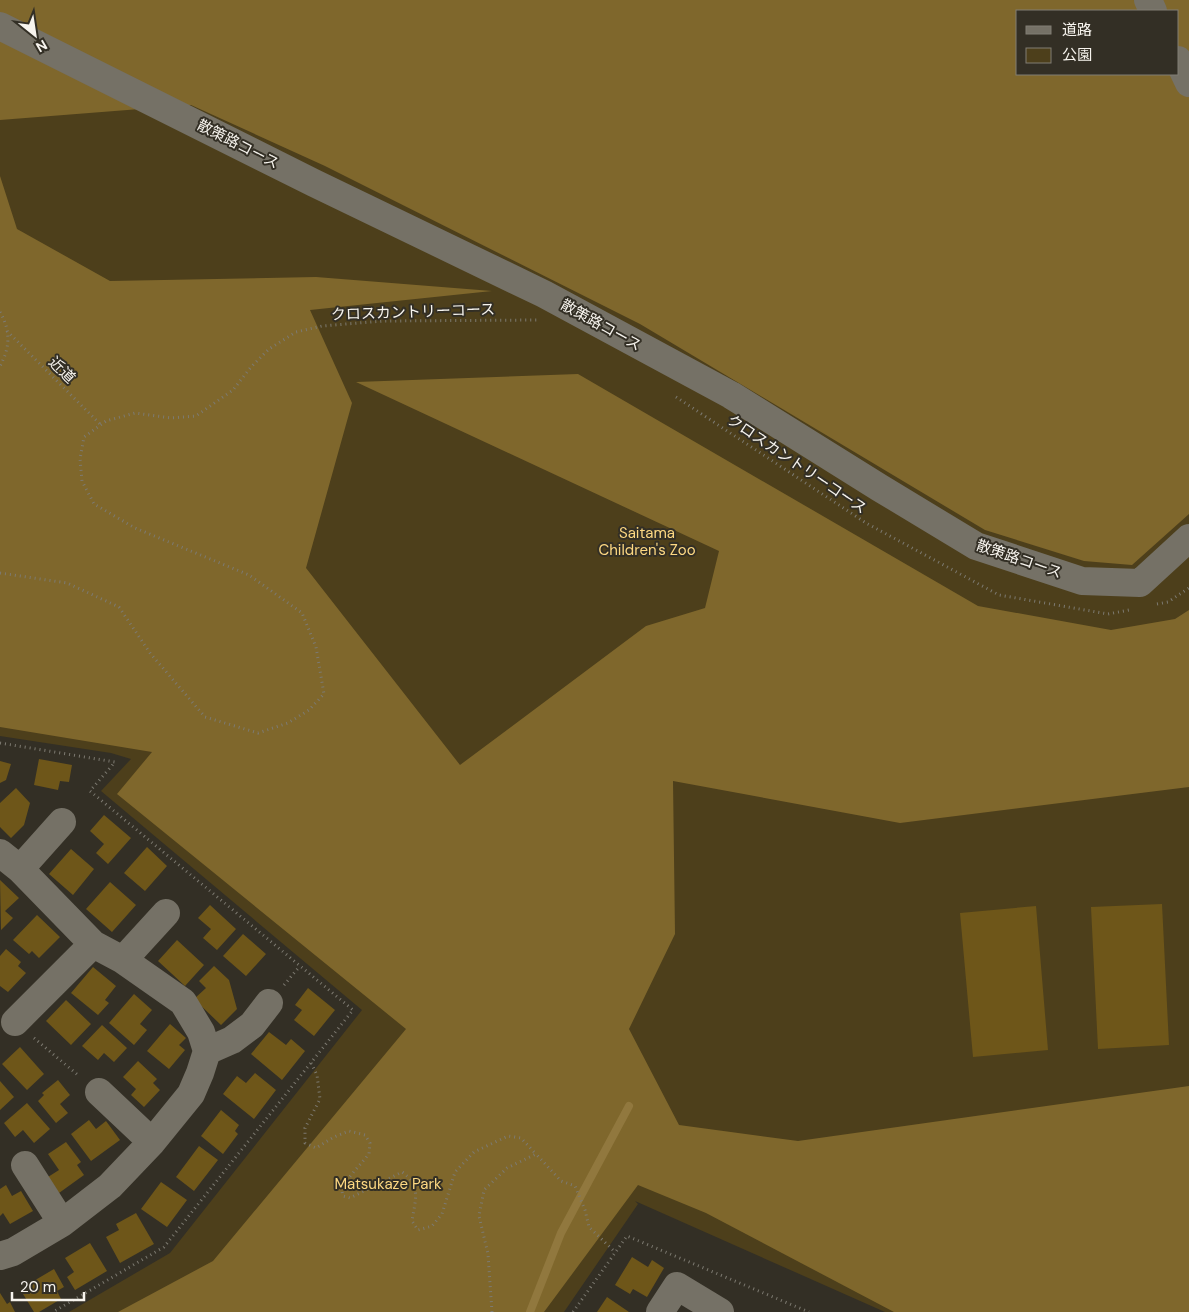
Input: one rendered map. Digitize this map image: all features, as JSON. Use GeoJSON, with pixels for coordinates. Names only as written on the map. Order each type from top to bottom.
{"type":"FeatureCollection","features":[{"type":"Feature","properties":{"kind":"street","name":"散策路コース"},"geometry":{"type":"LineString","coordinates":[[0,26],[314,183],[544,294],[731,395],[976,546],[1082,580],[1140,582],[1189,538]]}},
{"type":"Feature","properties":{"kind":"street"},"geometry":{"type":"LineString","coordinates":[[1179,62],[1189,83]]}},
{"type":"Feature","properties":{"kind":"street"},"geometry":{"type":"LineString","coordinates":[[0,1256],[13,1252],[62,1223],[110,1186],[152,1142],[191,1094],[207,1051],[201,1032],[183,1002],[123,960],[94,944],[10,861],[62,822]]}},
{"type":"Feature","properties":{"kind":"street"},"geometry":{"type":"LineString","coordinates":[[123,960],[166,913]]}},
{"type":"Feature","properties":{"kind":"street"},"geometry":{"type":"LineString","coordinates":[[15,1022],[94,944]]}},
{"type":"Feature","properties":{"kind":"street"},"geometry":{"type":"LineString","coordinates":[[207,1051],[232,1040],[252,1025],[269,1003]]}},
{"type":"Feature","properties":{"kind":"street"},"geometry":{"type":"LineString","coordinates":[[99,1092],[152,1142]]}},
{"type":"Feature","properties":{"kind":"street"},"geometry":{"type":"LineString","coordinates":[[25,1165],[62,1223]]}},
{"type":"Feature","properties":{"kind":"street"},"geometry":{"type":"LineString","coordinates":[[660,1312],[677,1286],[720,1312]]}},
{"type":"Feature","properties":{"kind":"path"},"geometry":{"type":"LineString","coordinates":[[0,312],[7,325],[7,354],[0,366]]}},
{"type":"Feature","properties":{"kind":"path","name":"クロスカントリーコース"},"geometry":{"type":"LineString","coordinates":[[0,573],[67,583],[119,606],[150,653],[205,717],[258,733],[288,723],[309,710],[324,694],[316,647],[302,613],[249,575],[134,528],[94,504],[82,481],[80,459],[84,437],[106,421],[135,413],[171,418],[196,416],[233,390],[251,367],[269,349],[296,332],[322,326],[400,321],[537,320],[544,324]]}},
{"type":"Feature","properties":{"kind":"path","name":"近道"},"geometry":{"type":"LineString","coordinates":[[7,331],[101,425]]}},
{"type":"Feature","properties":{"kind":"path","name":"クロスカントリーコース"},"geometry":{"type":"LineString","coordinates":[[675,397],[866,523],[999,595],[1108,614],[1134,609]]}},
{"type":"Feature","properties":{"kind":"path"},"geometry":{"type":"LineString","coordinates":[[1151,605],[1168,602],[1189,588]]}},
{"type":"Feature","properties":{"kind":"path"},"geometry":{"type":"LineString","coordinates":[[15,1022],[99,1092]]}},
{"type":"Feature","properties":{"kind":"path"},"geometry":{"type":"LineString","coordinates":[[312,1063],[317,1075],[320,1099],[305,1128],[305,1143],[316,1148],[350,1131],[365,1135],[370,1144],[369,1154],[341,1187],[343,1196],[350,1198],[402,1172],[412,1179],[416,1191],[412,1221],[418,1230],[432,1226],[442,1214],[455,1172],[474,1152],[508,1136],[521,1138],[561,1181],[575,1186],[585,1210],[589,1228],[615,1252]]}},
{"type":"Feature","properties":{"kind":"path"},"geometry":{"type":"LineString","coordinates":[[492,1312],[488,1254],[479,1216],[484,1190],[507,1168],[536,1154]]}},
{"type":"Feature","properties":{"kind":"path"},"geometry":{"type":"LineString","coordinates":[[573,1312],[627,1236],[809,1312]]}},
{"type":"Feature","properties":{"kind":"green space","name":"Saitama Children's Zoo"},"geometry":{"type":"Polygon","coordinates":[[[0,0],[1189,0],[1189,1312],[885,1312],[635,1201],[638,1204],[564,1312],[69,1312],[170,1253],[362,1010],[101,791],[131,759],[111,753],[0,736],[0,0]]]}},
{"type":"Feature","properties":{"kind":"green space"},"geometry":{"type":"Polygon","coordinates":[[[0,0],[1189,0],[1189,514],[1132,565],[1084,561],[985,530],[640,324],[325,166],[191,105],[0,120],[0,0]]]}},
{"type":"Feature","properties":{"kind":"green space","name":"Matsukaze Park"},"geometry":{"type":"Polygon","coordinates":[[[0,176],[17,229],[110,281],[316,277],[492,291],[310,310],[352,403],[306,568],[460,765],[646,626],[705,608],[719,551],[356,382],[578,374],[978,606],[1111,630],[1175,619],[1189,610],[1189,787],[900,823],[673,781],[675,934],[629,1029],[679,1125],[798,1141],[1189,1086],[1189,1312],[894,1312],[706,1213],[638,1185],[544,1312],[118,1312],[213,1261],[406,1029],[117,794],[152,752],[0,727],[0,176]]]}},
{"type":"Feature","properties":{"kind":"building"},"geometry":{"type":"Polygon","coordinates":[[[39,759],[72,765],[69,782],[60,781],[58,790],[34,785],[39,759]]]}},
{"type":"Feature","properties":{"kind":"building"},"geometry":{"type":"Polygon","coordinates":[[[0,761],[11,764],[6,780],[0,783],[0,761]]]}},
{"type":"Feature","properties":{"kind":"building"},"geometry":{"type":"Polygon","coordinates":[[[16,788],[30,803],[24,825],[11,838],[0,827],[0,803],[16,788]]]}},
{"type":"Feature","properties":{"kind":"building"},"geometry":{"type":"Polygon","coordinates":[[[104,815],[131,838],[108,864],[96,853],[104,844],[90,831],[104,815]]]}},
{"type":"Feature","properties":{"kind":"building"},"geometry":{"type":"Polygon","coordinates":[[[147,847],[167,866],[145,891],[124,873],[147,847]]]}},
{"type":"Feature","properties":{"kind":"building"},"geometry":{"type":"Polygon","coordinates":[[[71,849],[94,869],[73,895],[49,874],[71,849]]]}},
{"type":"Feature","properties":{"kind":"building"},"geometry":{"type":"Polygon","coordinates":[[[0,880],[19,898],[5,911],[13,918],[1,930],[0,880]]]}},
{"type":"Feature","properties":{"kind":"building"},"geometry":{"type":"Polygon","coordinates":[[[110,882],[136,905],[112,932],[86,909],[110,882]]]}},
{"type":"Feature","properties":{"kind":"building"},"geometry":{"type":"Polygon","coordinates":[[[1162,904],[1169,1045],[1098,1049],[1091,907],[1162,904]]]}},
{"type":"Feature","properties":{"kind":"building"},"geometry":{"type":"Polygon","coordinates":[[[210,905],[236,929],[217,950],[203,938],[211,929],[198,918],[210,905]]]}},
{"type":"Feature","properties":{"kind":"building"},"geometry":{"type":"Polygon","coordinates":[[[1036,906],[1048,1050],[973,1057],[960,913],[1036,906]]]}},
{"type":"Feature","properties":{"kind":"building"},"geometry":{"type":"Polygon","coordinates":[[[37,915],[60,937],[39,958],[32,951],[29,954],[13,940],[37,915]]]}},
{"type":"Feature","properties":{"kind":"building"},"geometry":{"type":"Polygon","coordinates":[[[243,934],[266,954],[246,976],[223,956],[243,934]]]}},
{"type":"Feature","properties":{"kind":"building"},"geometry":{"type":"Polygon","coordinates":[[[177,940],[204,965],[185,986],[158,961],[177,940]]]}},
{"type":"Feature","properties":{"kind":"building"},"geometry":{"type":"Polygon","coordinates":[[[6,949],[21,962],[18,966],[26,973],[8,992],[0,986],[0,956],[6,949]]]}},
{"type":"Feature","properties":{"kind":"building"},"geometry":{"type":"Polygon","coordinates":[[[214,966],[229,980],[237,1009],[221,1025],[194,999],[206,988],[199,981],[214,966]]]}},
{"type":"Feature","properties":{"kind":"building"},"geometry":{"type":"Polygon","coordinates":[[[93,967],[116,986],[105,1000],[109,1003],[98,1015],[71,993],[93,967]]]}},
{"type":"Feature","properties":{"kind":"building"},"geometry":{"type":"Polygon","coordinates":[[[308,988],[335,1010],[314,1036],[294,1020],[302,1010],[295,1005],[308,988]]]}},
{"type":"Feature","properties":{"kind":"building"},"geometry":{"type":"Polygon","coordinates":[[[134,994],[152,1010],[140,1024],[147,1030],[134,1045],[109,1023],[134,994]]]}},
{"type":"Feature","properties":{"kind":"building"},"geometry":{"type":"Polygon","coordinates":[[[66,1000],[91,1024],[71,1045],[46,1021],[66,1000]]]}},
{"type":"Feature","properties":{"kind":"building"},"geometry":{"type":"Polygon","coordinates":[[[170,1024],[186,1038],[179,1045],[185,1050],[169,1069],[147,1051],[170,1024]]]}},
{"type":"Feature","properties":{"kind":"building"},"geometry":{"type":"Polygon","coordinates":[[[102,1025],[127,1048],[114,1062],[104,1053],[98,1060],[82,1046],[102,1025]]]}},
{"type":"Feature","properties":{"kind":"building"},"geometry":{"type":"Polygon","coordinates":[[[269,1032],[286,1045],[291,1039],[305,1051],[282,1080],[251,1054],[269,1032]]]}},
{"type":"Feature","properties":{"kind":"building"},"geometry":{"type":"Polygon","coordinates":[[[20,1047],[44,1074],[27,1090],[2,1064],[20,1047]]]}},
{"type":"Feature","properties":{"kind":"building"},"geometry":{"type":"Polygon","coordinates":[[[138,1061],[157,1079],[153,1083],[160,1090],[144,1107],[131,1095],[136,1089],[123,1077],[138,1061]]]}},
{"type":"Feature","properties":{"kind":"building"},"geometry":{"type":"Polygon","coordinates":[[[255,1073],[276,1090],[254,1119],[223,1094],[237,1076],[246,1083],[255,1073]]]}},
{"type":"Feature","properties":{"kind":"building"},"geometry":{"type":"Polygon","coordinates":[[[58,1080],[70,1095],[60,1104],[68,1113],[56,1123],[38,1101],[44,1095],[42,1093],[58,1080]]]}},
{"type":"Feature","properties":{"kind":"building"},"geometry":{"type":"Polygon","coordinates":[[[0,1081],[14,1097],[0,1110],[0,1081]]]}},
{"type":"Feature","properties":{"kind":"building"},"geometry":{"type":"Polygon","coordinates":[[[27,1103],[50,1129],[34,1143],[23,1130],[15,1137],[4,1123],[27,1103]]]}},
{"type":"Feature","properties":{"kind":"building"},"geometry":{"type":"Polygon","coordinates":[[[221,1110],[239,1125],[235,1131],[238,1134],[223,1154],[201,1136],[221,1110]]]}},
{"type":"Feature","properties":{"kind":"building"},"geometry":{"type":"Polygon","coordinates":[[[89,1120],[96,1129],[106,1121],[120,1140],[91,1161],[71,1134],[89,1120]]]}},
{"type":"Feature","properties":{"kind":"building"},"geometry":{"type":"Polygon","coordinates":[[[66,1142],[81,1162],[77,1165],[84,1175],[59,1193],[48,1177],[59,1170],[48,1154],[66,1142]]]}},
{"type":"Feature","properties":{"kind":"building"},"geometry":{"type":"Polygon","coordinates":[[[199,1146],[218,1160],[194,1191],[176,1177],[199,1146]]]}},
{"type":"Feature","properties":{"kind":"building"},"geometry":{"type":"Polygon","coordinates":[[[161,1182],[187,1200],[167,1227],[141,1209],[161,1182]]]}},
{"type":"Feature","properties":{"kind":"building"},"geometry":{"type":"Polygon","coordinates":[[[6,1185],[12,1196],[21,1191],[33,1211],[10,1224],[3,1213],[0,1216],[0,1189],[6,1185]]]}},
{"type":"Feature","properties":{"kind":"building"},"geometry":{"type":"Polygon","coordinates":[[[136,1213],[154,1244],[120,1263],[106,1237],[119,1230],[116,1224],[136,1213]]]}},
{"type":"Feature","properties":{"kind":"building"},"geometry":{"type":"Polygon","coordinates":[[[90,1243],[107,1271],[75,1290],[67,1277],[74,1272],[65,1258],[90,1243]]]}},
{"type":"Feature","properties":{"kind":"building"},"geometry":{"type":"Polygon","coordinates":[[[632,1257],[648,1267],[652,1260],[664,1268],[647,1297],[633,1289],[630,1294],[615,1285],[632,1257]]]}},
{"type":"Feature","properties":{"kind":"building"},"geometry":{"type":"Polygon","coordinates":[[[54,1269],[64,1287],[57,1291],[61,1299],[39,1312],[34,1312],[20,1289],[54,1269]]]}},
{"type":"Feature","properties":{"kind":"building"},"geometry":{"type":"Polygon","coordinates":[[[0,1293],[7,1304],[10,1302],[15,1312],[0,1312],[0,1293]]]}},
{"type":"Feature","properties":{"kind":"building"},"geometry":{"type":"Polygon","coordinates":[[[607,1297],[629,1312],[597,1312],[607,1297]]]}},
{"type":"Feature","properties":{"kind":"waterway"},"geometry":{"type":"LineString","coordinates":[[530,1312],[561,1233],[629,1106]]}}]}
